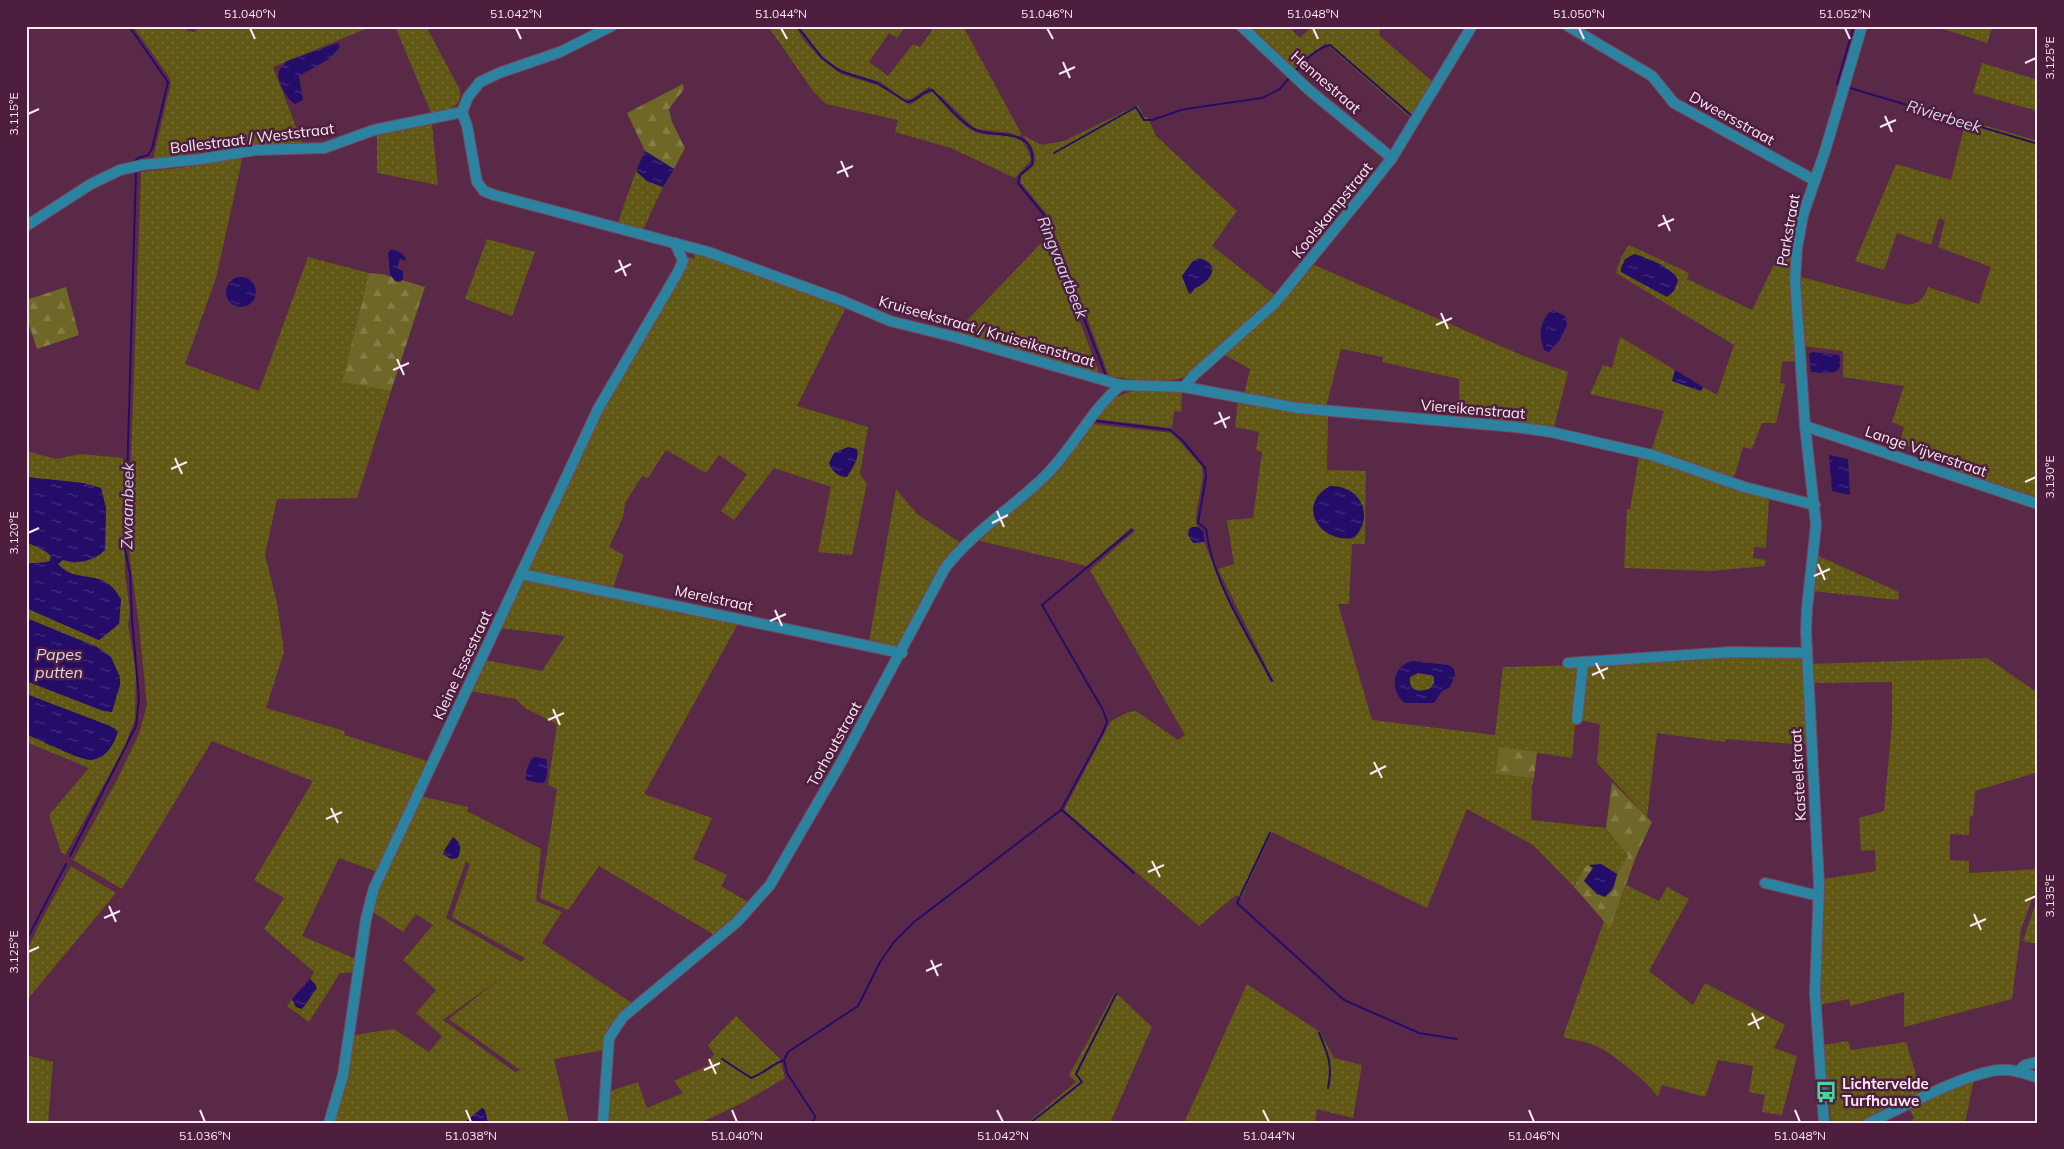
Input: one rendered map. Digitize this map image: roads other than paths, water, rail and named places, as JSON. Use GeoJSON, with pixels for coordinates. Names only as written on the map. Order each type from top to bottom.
{"type":"FeatureCollection","features":[{"type":"Feature","properties":{"kind":"street"},"geometry":{"type":"LineString","coordinates":[[462,112],[468,96],[480,82],[499,73],[560,52],[612,26]]}},
{"type":"Feature","properties":{"kind":"street","name":"Hennestraat"},"geometry":{"type":"LineString","coordinates":[[1242,26],[1310,90],[1392,158]]}},
{"type":"Feature","properties":{"kind":"street","name":"Koolskampstraat"},"geometry":{"type":"LineString","coordinates":[[1184,387],[1194,375],[1274,304],[1392,158],[1472,26]]}},
{"type":"Feature","properties":{"kind":"street","name":"Dweersstraat"},"geometry":{"type":"LineString","coordinates":[[1568,26],[1652,76],[1674,103],[1814,180]]}},
{"type":"Feature","properties":{"kind":"street","name":"Parkstraat"},"geometry":{"type":"LineString","coordinates":[[1815,505],[1805,426],[1795,280],[1797,248],[1803,215],[1825,151],[1862,26]]}},
{"type":"Feature","properties":{"kind":"street","name":"Bollestraat / Weststraat"},"geometry":{"type":"LineString","coordinates":[[26,226],[91,184],[125,169],[255,150],[324,148],[374,130],[462,112]]}},
{"type":"Feature","properties":{"kind":"street","name":"Kruiseekstraat / Kruiseikenstraat"},"geometry":{"type":"LineString","coordinates":[[462,112],[468,126],[477,182],[484,191],[510,200],[675,243],[756,268],[890,321],[1121,385]]}},
{"type":"Feature","properties":{"kind":"street","name":"Kleine Essestraat"},"geometry":{"type":"LineString","coordinates":[[329,1123],[343,1075],[366,919],[374,888],[598,408],[678,272],[683,261],[675,243]]}},
{"type":"Feature","properties":{"kind":"street","name":"Viereikenstraat"},"geometry":{"type":"LineString","coordinates":[[1121,385],[1184,387],[1297,408],[1515,427],[1551,432],[1652,455],[1744,487],[1815,505]]}},
{"type":"Feature","properties":{"kind":"street","name":"Torhoutstraat"},"geometry":{"type":"LineString","coordinates":[[603,1123],[609,1038],[615,1026],[737,922],[763,894],[842,761],[902,652],[938,580],[956,553],[1045,476],[1111,394],[1121,385]]}},
{"type":"Feature","properties":{"kind":"street","name":"Lange Vijverstraat"},"geometry":{"type":"LineString","coordinates":[[1805,426],[2038,504]]}},
{"type":"Feature","properties":{"kind":"street","name":"Kasteelstraat"},"geometry":{"type":"LineString","coordinates":[[1815,505],[1816,524],[1807,608],[1806,653],[1819,896],[1815,994],[1824,1123]]}},
{"type":"Feature","properties":{"kind":"street","name":"Merelstraat"},"geometry":{"type":"LineString","coordinates":[[521,574],[902,652]]}},
{"type":"Feature","properties":{"kind":"street"},"geometry":{"type":"LineString","coordinates":[[1568,663],[1732,652],[1806,653]]}},
{"type":"Feature","properties":{"kind":"street"},"geometry":{"type":"LineString","coordinates":[[1577,719],[1583,663]]}},
{"type":"Feature","properties":{"kind":"street"},"geometry":{"type":"LineString","coordinates":[[1765,883],[1819,896]]}},
{"type":"Feature","properties":{"kind":"street"},"geometry":{"type":"LineString","coordinates":[[2018,1072],[2025,1065],[2038,1062]]}},
{"type":"Feature","properties":{"kind":"street"},"geometry":{"type":"LineString","coordinates":[[1869,1123],[1964,1079],[1991,1071],[2009,1070],[2038,1078]]}},
{"type":"Feature","properties":{"kind":"water"},"geometry":{"type":"Polygon","coordinates":[[[338,43],[340,47],[329,59],[299,76],[303,100],[295,104],[292,102],[279,80],[280,69],[287,61],[338,43]]]}},
{"type":"Feature","properties":{"kind":"water"},"geometry":{"type":"Polygon","coordinates":[[[645,151],[674,169],[663,187],[647,181],[636,171],[645,151]]]}},
{"type":"Feature","properties":{"kind":"water"},"geometry":{"type":"Polygon","coordinates":[[[392,249],[401,253],[406,261],[400,259],[397,268],[403,271],[403,279],[400,282],[395,281],[390,274],[388,253],[392,249]]]}},
{"type":"Feature","properties":{"kind":"water"},"geometry":{"type":"Polygon","coordinates":[[[1634,254],[1665,267],[1675,275],[1678,280],[1674,291],[1667,297],[1621,272],[1625,259],[1634,254]]]}},
{"type":"Feature","properties":{"kind":"water"},"geometry":{"type":"Polygon","coordinates":[[[1198,258],[1211,264],[1212,273],[1205,282],[1189,294],[1182,276],[1192,262],[1198,258]]]}},
{"type":"Feature","properties":{"kind":"water"},"geometry":{"type":"Polygon","coordinates":[[[241,277],[247,278],[255,286],[255,298],[247,306],[241,307],[235,306],[227,298],[226,292],[227,286],[235,278],[241,277]]]}},
{"type":"Feature","properties":{"kind":"water"},"geometry":{"type":"Polygon","coordinates":[[[1553,310],[1565,316],[1567,325],[1559,341],[1549,352],[1545,351],[1543,346],[1541,329],[1545,318],[1553,310]]]}},
{"type":"Feature","properties":{"kind":"water"},"geometry":{"type":"Polygon","coordinates":[[[1813,352],[1839,355],[1840,363],[1837,371],[1827,373],[1811,372],[1809,354],[1813,352]]]}},
{"type":"Feature","properties":{"kind":"water"},"geometry":{"type":"Polygon","coordinates":[[[1675,370],[1703,387],[1701,391],[1672,381],[1675,370]]]}},
{"type":"Feature","properties":{"kind":"water"},"geometry":{"type":"Polygon","coordinates":[[[848,447],[857,449],[858,453],[847,477],[844,477],[836,473],[829,463],[834,453],[848,447]]]}},
{"type":"Feature","properties":{"kind":"water"},"geometry":{"type":"Polygon","coordinates":[[[1829,455],[1848,459],[1850,495],[1832,491],[1829,455]]]}},
{"type":"Feature","properties":{"kind":"water","name":"Papes putten"},"geometry":{"type":"Polygon","coordinates":[[[26,477],[83,483],[101,488],[106,508],[105,550],[85,561],[63,560],[58,564],[71,573],[105,582],[114,589],[121,599],[119,624],[99,640],[26,608],[26,564],[50,561],[51,556],[26,542],[26,477]]]}},
{"type":"Feature","properties":{"kind":"water"},"geometry":{"type":"Polygon","coordinates":[[[1330,486],[1341,487],[1350,491],[1357,496],[1362,504],[1364,512],[1363,521],[1360,530],[1354,538],[1342,538],[1331,535],[1322,529],[1316,521],[1313,512],[1314,503],[1320,494],[1330,486]]]}},
{"type":"Feature","properties":{"kind":"water"},"geometry":{"type":"Polygon","coordinates":[[[1197,527],[1203,531],[1205,542],[1193,543],[1188,535],[1189,529],[1197,527]]]}},
{"type":"Feature","properties":{"kind":"water","name":"Papes putten"},"geometry":{"type":"Polygon","coordinates":[[[26,618],[97,647],[111,657],[120,677],[120,685],[112,712],[104,711],[26,681],[26,618]]]}},
{"type":"Feature","properties":{"kind":"water"},"geometry":{"type":"Polygon","coordinates":[[[1412,661],[1449,665],[1454,669],[1455,675],[1450,687],[1442,691],[1434,703],[1405,703],[1397,692],[1395,679],[1400,668],[1412,661]],[[1418,673],[1410,677],[1411,686],[1419,691],[1431,688],[1434,683],[1434,677],[1418,673]]]}},
{"type":"Feature","properties":{"kind":"water","name":"Papes putten"},"geometry":{"type":"Polygon","coordinates":[[[26,694],[110,726],[118,731],[112,746],[101,757],[91,760],[69,754],[26,734],[26,694]]]}},
{"type":"Feature","properties":{"kind":"water"},"geometry":{"type":"Polygon","coordinates":[[[534,757],[546,759],[547,772],[543,784],[526,780],[527,768],[534,757]]]}},
{"type":"Feature","properties":{"kind":"water"},"geometry":{"type":"Polygon","coordinates":[[[453,837],[458,842],[460,849],[458,858],[451,859],[443,854],[453,837]]]}},
{"type":"Feature","properties":{"kind":"water"},"geometry":{"type":"Polygon","coordinates":[[[1601,864],[1617,874],[1613,889],[1605,897],[1597,894],[1584,881],[1593,868],[1589,865],[1601,864]]]}},
{"type":"Feature","properties":{"kind":"water"},"geometry":{"type":"Polygon","coordinates":[[[310,979],[317,988],[302,1009],[296,1007],[292,999],[310,979]]]}},
{"type":"Feature","properties":{"kind":"water"},"geometry":{"type":"Polygon","coordinates":[[[482,1108],[485,1110],[488,1123],[464,1123],[482,1108]]]}},
{"type":"Feature","properties":{"kind":"waterway","name":"Zwaanbeek"},"geometry":{"type":"LineString","coordinates":[[129,26],[168,82],[152,149],[148,155],[135,161]]}},
{"type":"Feature","properties":{"kind":"waterway","name":"Ringvaartbeek"},"geometry":{"type":"LineString","coordinates":[[797,26],[822,58],[840,71],[877,83],[907,102],[911,102],[925,92],[932,90],[956,115],[972,128],[981,132],[1020,138],[1028,143],[1032,152],[1032,165],[1020,175],[1018,183],[1045,216],[1106,376]]}},
{"type":"Feature","properties":{"kind":"waterway"},"geometry":{"type":"LineString","coordinates":[[1460,26],[1466,31]]}},
{"type":"Feature","properties":{"kind":"waterway","name":"Rivierbeek"},"geometry":{"type":"LineString","coordinates":[[1837,84],[1854,26]]}},
{"type":"Feature","properties":{"kind":"waterway"},"geometry":{"type":"LineString","coordinates":[[1295,71],[1315,52],[1330,45],[1413,117]]}},
{"type":"Feature","properties":{"kind":"waterway"},"geometry":{"type":"LineString","coordinates":[[1054,153],[1136,107],[1144,120],[1152,120],[1181,110],[1262,98],[1280,89],[1290,77]]}},
{"type":"Feature","properties":{"kind":"waterway","name":"Rivierbeek"},"geometry":{"type":"LineString","coordinates":[[1850,88],[2038,144]]}},
{"type":"Feature","properties":{"kind":"waterway","name":"Zwaanbeek"},"geometry":{"type":"LineString","coordinates":[[70,856],[136,726],[139,699],[130,574],[125,549],[136,171]]}},
{"type":"Feature","properties":{"kind":"waterway"},"geometry":{"type":"LineString","coordinates":[[1097,421],[1170,430],[1182,440],[1205,468],[1206,477],[1198,523],[1206,529],[1215,568],[1223,588],[1272,681]]}},
{"type":"Feature","properties":{"kind":"waterway"},"geometry":{"type":"LineString","coordinates":[[722,1059],[751,1078],[784,1060],[788,1052],[858,1006],[880,962],[894,942],[914,922],[1061,810],[1107,722],[1103,710],[1042,605],[1132,530]]}},
{"type":"Feature","properties":{"kind":"waterway"},"geometry":{"type":"LineString","coordinates":[[1062,810],[1134,873]]}},
{"type":"Feature","properties":{"kind":"waterway"},"geometry":{"type":"LineString","coordinates":[[1270,833],[1237,903],[1344,1000],[1419,1033],[1457,1039]]}},
{"type":"Feature","properties":{"kind":"waterway","name":"Zwaanbeek"},"geometry":{"type":"LineString","coordinates":[[26,941],[66,864]]}},
{"type":"Feature","properties":{"kind":"waterway"},"geometry":{"type":"LineString","coordinates":[[1030,1123],[1082,1082],[1076,1074],[1116,994]]}},
{"type":"Feature","properties":{"kind":"waterway"},"geometry":{"type":"LineString","coordinates":[[1319,1033],[1330,1066],[1328,1088]]}},
{"type":"Feature","properties":{"kind":"waterway"},"geometry":{"type":"LineString","coordinates":[[784,1060],[787,1073],[815,1116],[814,1120],[810,1123]]}},
{"type":"Feature","properties":{"kind":"place","name":"Lichtervelde Turfhouwe"},"geometry":{"type":"Point","coordinates":[1826,1092]}}]}
